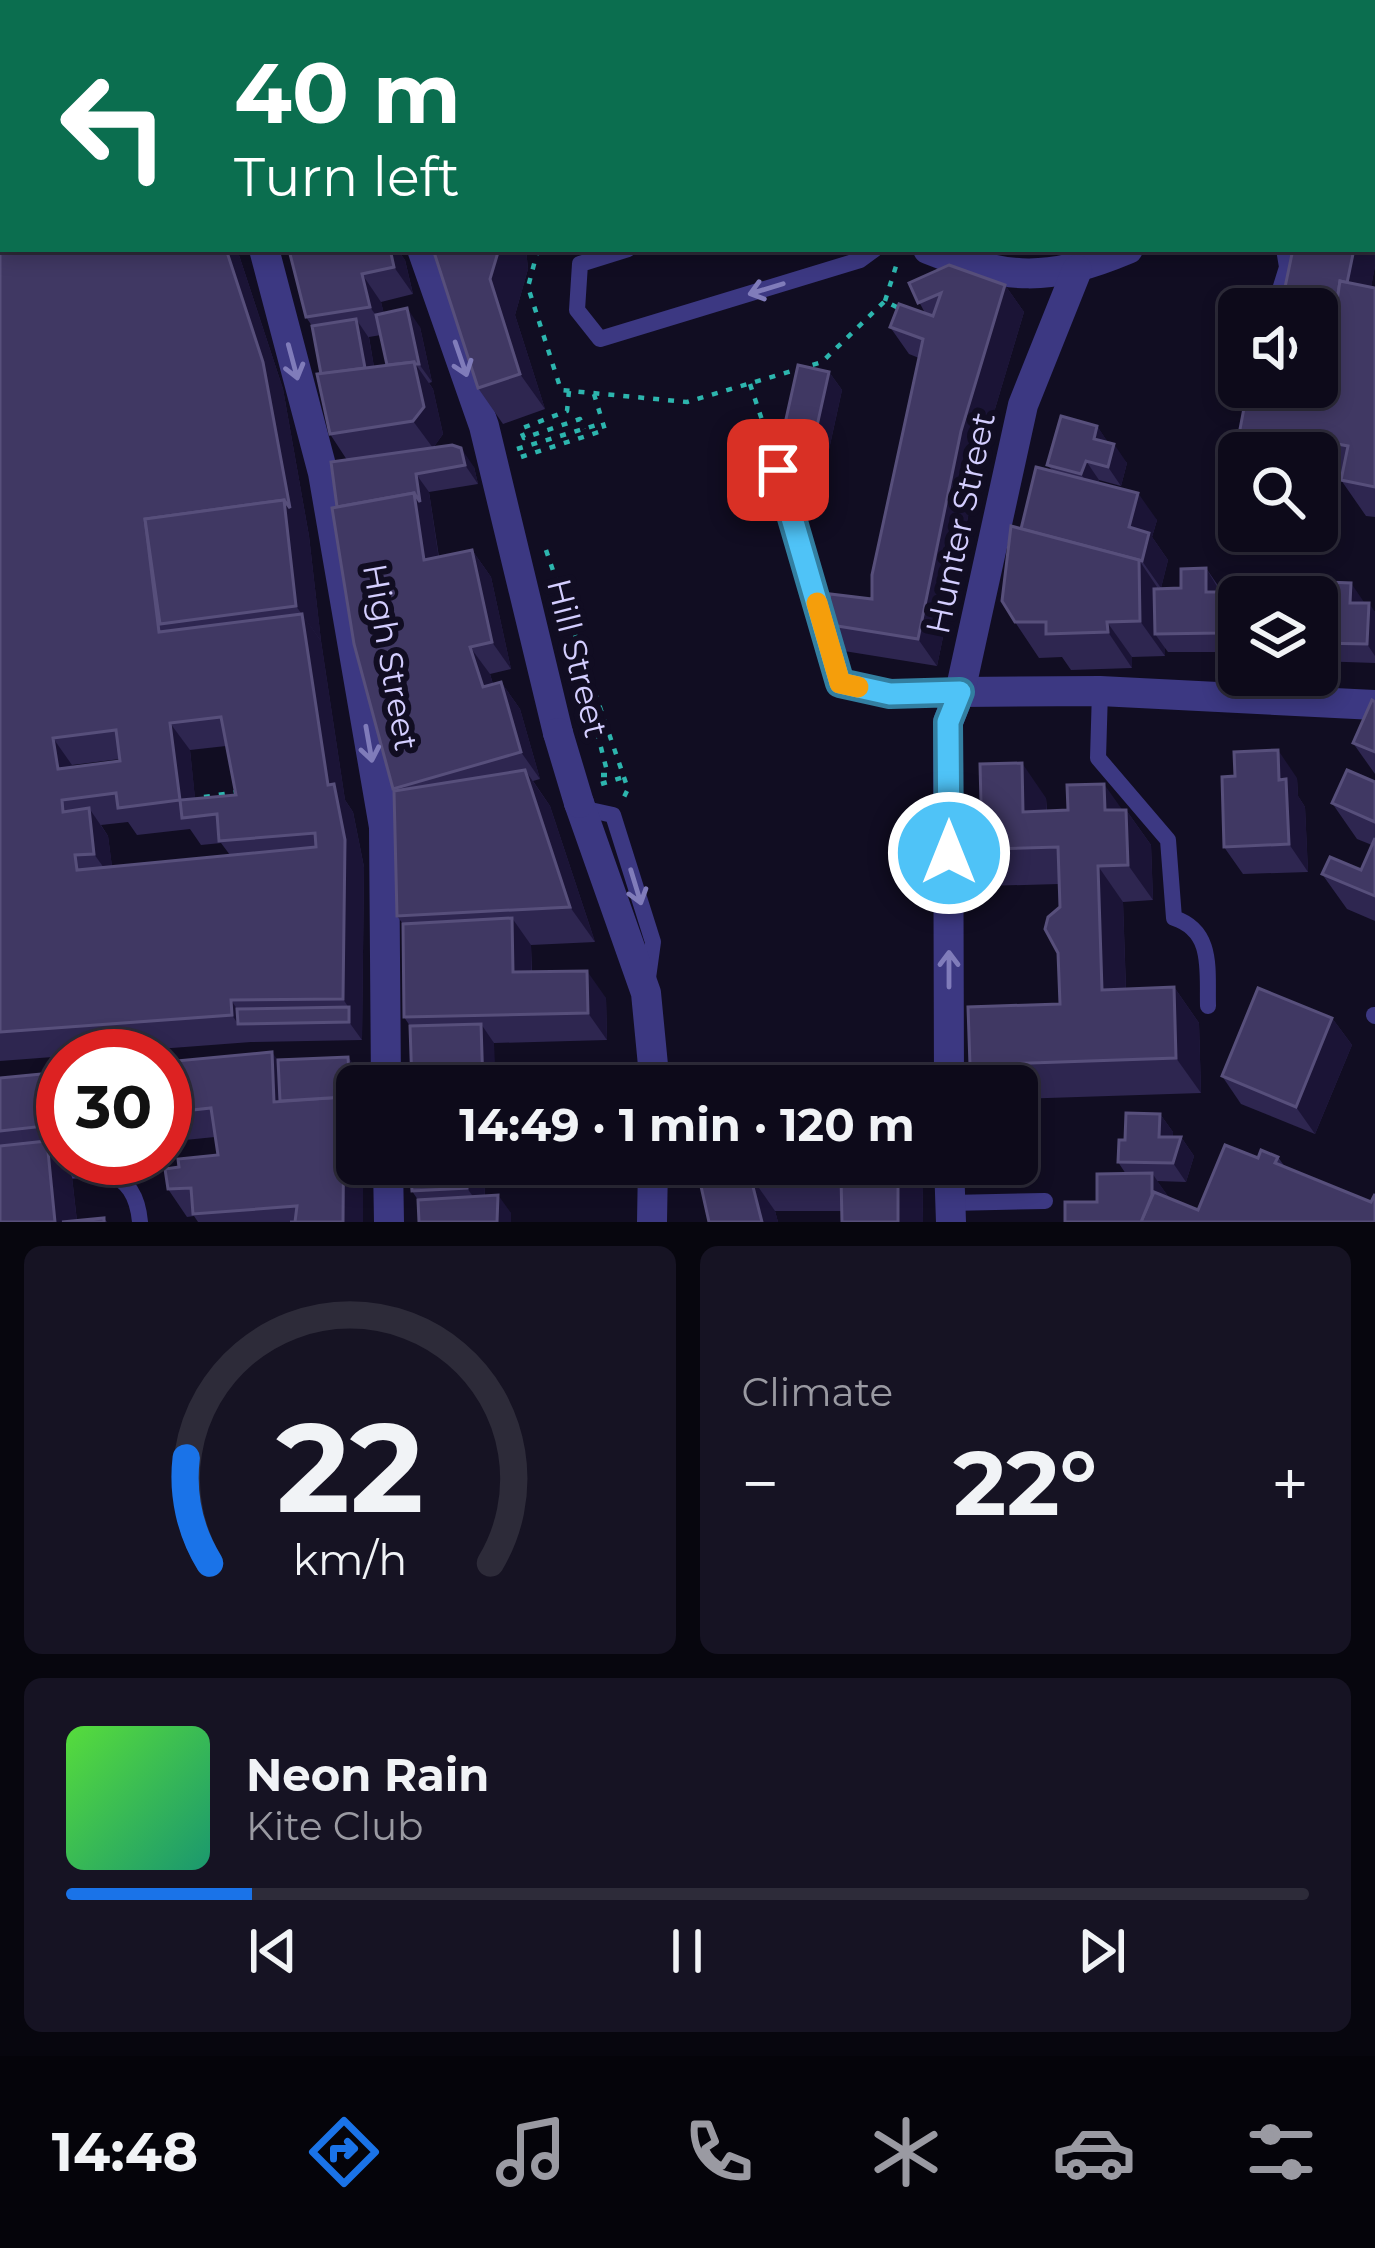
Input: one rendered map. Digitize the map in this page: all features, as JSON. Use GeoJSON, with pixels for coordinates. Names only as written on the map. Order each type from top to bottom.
{"type":"FeatureCollection","features":[{"type":"Feature","properties":{"kind":"street","name":"High Street"},"geometry":{"type":"LineString","coordinates":[[265,252],[323,473],[384,827],[379,1065]]}},
{"type":"Feature","properties":{"kind":"street","name":"Hill Street"},"geometry":{"type":"LineString","coordinates":[[423,252],[484,426],[579,805],[646,993],[653,1065]]}},
{"type":"Feature","properties":{"kind":"street"},"geometry":{"type":"LineString","coordinates":[[937,252],[997,273],[1037,277],[1077,270],[1122,252]]}},
{"type":"Feature","properties":{"kind":"street","name":"Hunter Street"},"geometry":{"type":"LineString","coordinates":[[949,1065],[948,722],[960,692],[1023,405],[1077,270]]}},
{"type":"Feature","properties":{"kind":"street"},"geometry":{"type":"LineString","coordinates":[[960,692],[1100,691],[1375,705]]}},
{"type":"Feature","properties":{"kind":"street"},"geometry":{"type":"LineString","coordinates":[[388,1185],[389,1222]]}},
{"type":"Feature","properties":{"kind":"street"},"geometry":{"type":"LineString","coordinates":[[652,1222],[653,1185]]}},
{"type":"Feature","properties":{"kind":"lane"},"geometry":{"type":"LineString","coordinates":[[618,252],[580,264],[577,310],[600,339],[860,260],[871,252]]}},
{"type":"Feature","properties":{"kind":"lane"},"geometry":{"type":"LineString","coordinates":[[1280,288],[1287,267],[1284,252]]}},
{"type":"Feature","properties":{"kind":"lane"},"geometry":{"type":"LineString","coordinates":[[778,470],[840,683],[890,694],[960,692]]}},
{"type":"Feature","properties":{"kind":"lane"},"geometry":{"type":"LineString","coordinates":[[1100,691],[1097,758],[1168,840],[1174,919],[1191,924],[1206,947],[1208,1006]]}},
{"type":"Feature","properties":{"kind":"lane"},"geometry":{"type":"LineString","coordinates":[[579,805],[613,815],[653,942],[646,993]]}},
{"type":"Feature","properties":{"kind":"lane"},"geometry":{"type":"LineString","coordinates":[[22,1175],[89,1168],[127,1182],[138,1195],[140,1222]]}},
{"type":"Feature","properties":{"kind":"lane"},"geometry":{"type":"LineString","coordinates":[[951,1213],[1045,1201]]}},
{"type":"Feature","properties":{"kind":"path"},"geometry":{"type":"LineString","coordinates":[[537,252],[527,287],[561,390],[687,402],[821,362],[885,302],[897,263]]}},
{"type":"Feature","properties":{"kind":"path"},"geometry":{"type":"LineString","coordinates":[[885,302],[908,313]]}},
{"type":"Feature","properties":{"kind":"path"},"geometry":{"type":"LineString","coordinates":[[750,383],[778,470]]}},
{"type":"Feature","properties":{"kind":"path"},"geometry":{"type":"LineString","coordinates":[[569,392],[567,411],[520,429],[524,438],[580,419],[584,429]]}},
{"type":"Feature","properties":{"kind":"path"},"geometry":{"type":"LineString","coordinates":[[517,465],[515,459],[605,430],[594,394]]}},
{"type":"Feature","properties":{"kind":"path"},"geometry":{"type":"LineString","coordinates":[[507,452],[604,423]]}},
{"type":"Feature","properties":{"kind":"path"},"geometry":{"type":"LineString","coordinates":[[540,532],[628,789],[613,815]]}},
{"type":"Feature","properties":{"kind":"path"},"geometry":{"type":"LineString","coordinates":[[204,796],[249,790]]}},
{"type":"Feature","properties":{"kind":"building"},"geometry":{"type":"Polygon","coordinates":[[[0,252],[227,252],[263,362],[290,508],[284,500],[145,519],[159,632],[302,614],[328,785],[334,784],[345,840],[343,999],[231,1000],[232,1015],[0,1032],[0,252]],[[221,717],[170,723],[180,800],[236,795],[221,717]],[[116,730],[53,738],[58,769],[120,761],[116,730]],[[116,793],[62,800],[63,812],[89,808],[94,854],[75,855],[77,870],[316,847],[315,833],[219,841],[217,814],[182,818],[180,800],[118,808],[116,793]]]}},
{"type":"Feature","properties":{"kind":"building"},"geometry":{"type":"Polygon","coordinates":[[[391,252],[394,267],[362,274],[370,307],[306,317],[290,254],[391,252]]]}},
{"type":"Feature","properties":{"kind":"building"},"geometry":{"type":"Polygon","coordinates":[[[434,252],[498,252],[490,279],[520,374],[478,388],[434,252]]]}},
{"type":"Feature","properties":{"kind":"building"},"geometry":{"type":"Polygon","coordinates":[[[1292,252],[1353,252],[1347,283],[1340,281],[1338,294],[1338,288],[1285,288],[1292,252]]]}},
{"type":"Feature","properties":{"kind":"building"},"geometry":{"type":"Polygon","coordinates":[[[949,265],[1005,285],[961,431],[918,639],[825,624],[830,594],[872,599],[872,575],[923,339],[890,327],[899,304],[933,316],[941,293],[918,303],[909,283],[949,265]]]}},
{"type":"Feature","properties":{"kind":"building"},"geometry":{"type":"Polygon","coordinates":[[[1340,281],[1375,288],[1375,487],[1341,480],[1348,446],[1338,444],[1338,432],[1239,432],[1244,408],[1338,408],[1340,281]]]}},
{"type":"Feature","properties":{"kind":"building"},"geometry":{"type":"Polygon","coordinates":[[[407,308],[419,364],[387,365],[376,315],[407,308]]]}},
{"type":"Feature","properties":{"kind":"building"},"geometry":{"type":"Polygon","coordinates":[[[356,319],[365,368],[321,374],[312,326],[356,319]]]}},
{"type":"Feature","properties":{"kind":"building"},"geometry":{"type":"Polygon","coordinates":[[[414,362],[424,407],[413,421],[330,434],[317,374],[414,362]]]}},
{"type":"Feature","properties":{"kind":"building"},"geometry":{"type":"Polygon","coordinates":[[[798,365],[829,372],[815,435],[784,428],[798,365]]]}},
{"type":"Feature","properties":{"kind":"building"},"geometry":{"type":"Polygon","coordinates":[[[1061,416],[1097,426],[1094,439],[1114,444],[1108,467],[1086,461],[1081,474],[1047,465],[1061,416]]]}},
{"type":"Feature","properties":{"kind":"building"},"geometry":{"type":"Polygon","coordinates":[[[452,445],[461,448],[465,465],[416,474],[420,502],[414,493],[337,507],[331,462],[452,445]]]}},
{"type":"Feature","properties":{"kind":"building"},"geometry":{"type":"Polygon","coordinates":[[[1036,467],[1138,493],[1129,527],[1149,533],[1142,561],[1021,529],[1036,467]]]}},
{"type":"Feature","properties":{"kind":"building"},"geometry":{"type":"Polygon","coordinates":[[[414,493],[424,560],[472,550],[492,642],[470,647],[483,687],[501,682],[521,752],[393,789],[354,644],[332,508],[414,493]]]}},
{"type":"Feature","properties":{"kind":"building"},"geometry":{"type":"Polygon","coordinates":[[[284,500],[296,606],[160,624],[145,519],[284,500]]]}},
{"type":"Feature","properties":{"kind":"building"},"geometry":{"type":"Polygon","coordinates":[[[1011,526],[1139,560],[1140,621],[1107,622],[1108,632],[1046,634],[1046,622],[1015,622],[1002,601],[1011,526]]]}},
{"type":"Feature","properties":{"kind":"building"},"geometry":{"type":"Polygon","coordinates":[[[1206,568],[1206,592],[1218,592],[1218,633],[1155,634],[1154,589],[1181,588],[1181,569],[1206,568]]]}},
{"type":"Feature","properties":{"kind":"building"},"geometry":{"type":"Polygon","coordinates":[[[1338,582],[1351,583],[1350,603],[1369,603],[1367,644],[1338,643],[1338,582]]]}},
{"type":"Feature","properties":{"kind":"building"},"geometry":{"type":"Polygon","coordinates":[[[1372,700],[1375,702],[1375,752],[1353,743],[1372,700]]]}},
{"type":"Feature","properties":{"kind":"building"},"geometry":{"type":"Polygon","coordinates":[[[1278,750],[1279,780],[1286,779],[1289,844],[1224,847],[1222,777],[1235,776],[1234,752],[1278,750]]]}},
{"type":"Feature","properties":{"kind":"building"},"geometry":{"type":"Polygon","coordinates":[[[1022,763],[1023,812],[1068,810],[1067,785],[1104,784],[1105,810],[1126,810],[1128,865],[1098,866],[1102,990],[1174,987],[1176,1058],[970,1065],[968,1007],[1060,1004],[1058,953],[1045,929],[1048,917],[1060,907],[1058,847],[959,850],[958,803],[981,803],[980,764],[1022,763]]]}},
{"type":"Feature","properties":{"kind":"building"},"geometry":{"type":"Polygon","coordinates":[[[525,770],[570,907],[397,916],[394,791],[525,770]]]}},
{"type":"Feature","properties":{"kind":"building"},"geometry":{"type":"Polygon","coordinates":[[[1347,770],[1375,782],[1375,822],[1332,803],[1347,770]]]}},
{"type":"Feature","properties":{"kind":"building"},"geometry":{"type":"Polygon","coordinates":[[[1375,838],[1375,896],[1322,874],[1330,857],[1361,870],[1375,838]]]}},
{"type":"Feature","properties":{"kind":"building"},"geometry":{"type":"Polygon","coordinates":[[[512,918],[513,972],[587,971],[588,1013],[404,1017],[403,924],[512,918]]]}},
{"type":"Feature","properties":{"kind":"building"},"geometry":{"type":"Polygon","coordinates":[[[1258,988],[1332,1018],[1296,1107],[1222,1076],[1258,988]]]}},
{"type":"Feature","properties":{"kind":"building"},"geometry":{"type":"Polygon","coordinates":[[[349,1007],[349,1022],[238,1024],[237,1009],[349,1007]]]}},
{"type":"Feature","properties":{"kind":"building"},"geometry":{"type":"Polygon","coordinates":[[[481,1024],[482,1065],[411,1065],[410,1026],[481,1024]]]}},
{"type":"Feature","properties":{"kind":"building"},"geometry":{"type":"Polygon","coordinates":[[[272,1052],[274,1102],[336,1098],[336,1185],[343,1185],[343,1222],[295,1222],[297,1206],[193,1214],[191,1188],[168,1189],[167,1185],[192,1185],[192,1158],[218,1155],[211,1108],[192,1110],[192,1059],[272,1052]]]}},
{"type":"Feature","properties":{"kind":"building"},"geometry":{"type":"Polygon","coordinates":[[[348,1057],[348,1065],[336,1065],[336,1098],[280,1101],[278,1060],[348,1057]]]}},
{"type":"Feature","properties":{"kind":"building"},"geometry":{"type":"Polygon","coordinates":[[[36,1075],[36,1127],[0,1131],[0,1078],[36,1075]]]}},
{"type":"Feature","properties":{"kind":"building"},"geometry":{"type":"Polygon","coordinates":[[[1126,1113],[1160,1114],[1159,1137],[1181,1137],[1173,1163],[1118,1162],[1126,1113]]]}},
{"type":"Feature","properties":{"kind":"building"},"geometry":{"type":"Polygon","coordinates":[[[36,1142],[36,1185],[51,1185],[55,1222],[0,1222],[0,1146],[36,1142]]]}},
{"type":"Feature","properties":{"kind":"building"},"geometry":{"type":"Polygon","coordinates":[[[1225,1145],[1258,1158],[1261,1150],[1278,1157],[1275,1163],[1371,1202],[1375,1194],[1375,1222],[1141,1222],[1154,1192],[1198,1210],[1225,1145]]]}},
{"type":"Feature","properties":{"kind":"building"},"geometry":{"type":"Polygon","coordinates":[[[1152,1173],[1152,1195],[1141,1222],[1065,1222],[1065,1202],[1097,1202],[1097,1174],[1152,1173]]]}},
{"type":"Feature","properties":{"kind":"building"},"geometry":{"type":"Polygon","coordinates":[[[412,1185],[467,1188],[412,1191],[412,1185]]]}},
{"type":"Feature","properties":{"kind":"building"},"geometry":{"type":"Polygon","coordinates":[[[701,1185],[753,1185],[762,1222],[709,1222],[701,1185]]]}},
{"type":"Feature","properties":{"kind":"building"},"geometry":{"type":"Polygon","coordinates":[[[841,1185],[898,1185],[898,1222],[842,1222],[841,1185]]]}},
{"type":"Feature","properties":{"kind":"building"},"geometry":{"type":"Polygon","coordinates":[[[498,1195],[497,1222],[419,1222],[418,1200],[498,1195]]]}},
{"type":"Feature","properties":{"kind":"slow traffic"},"geometry":{"type":"LineString","coordinates":[[817,603],[840,683],[858,687]]}},
{"type":"Feature","properties":{"kind":"route"},"geometry":{"type":"LineString","coordinates":[[778,470],[840,683],[890,694],[960,692],[948,722],[949,853]]}}]}
